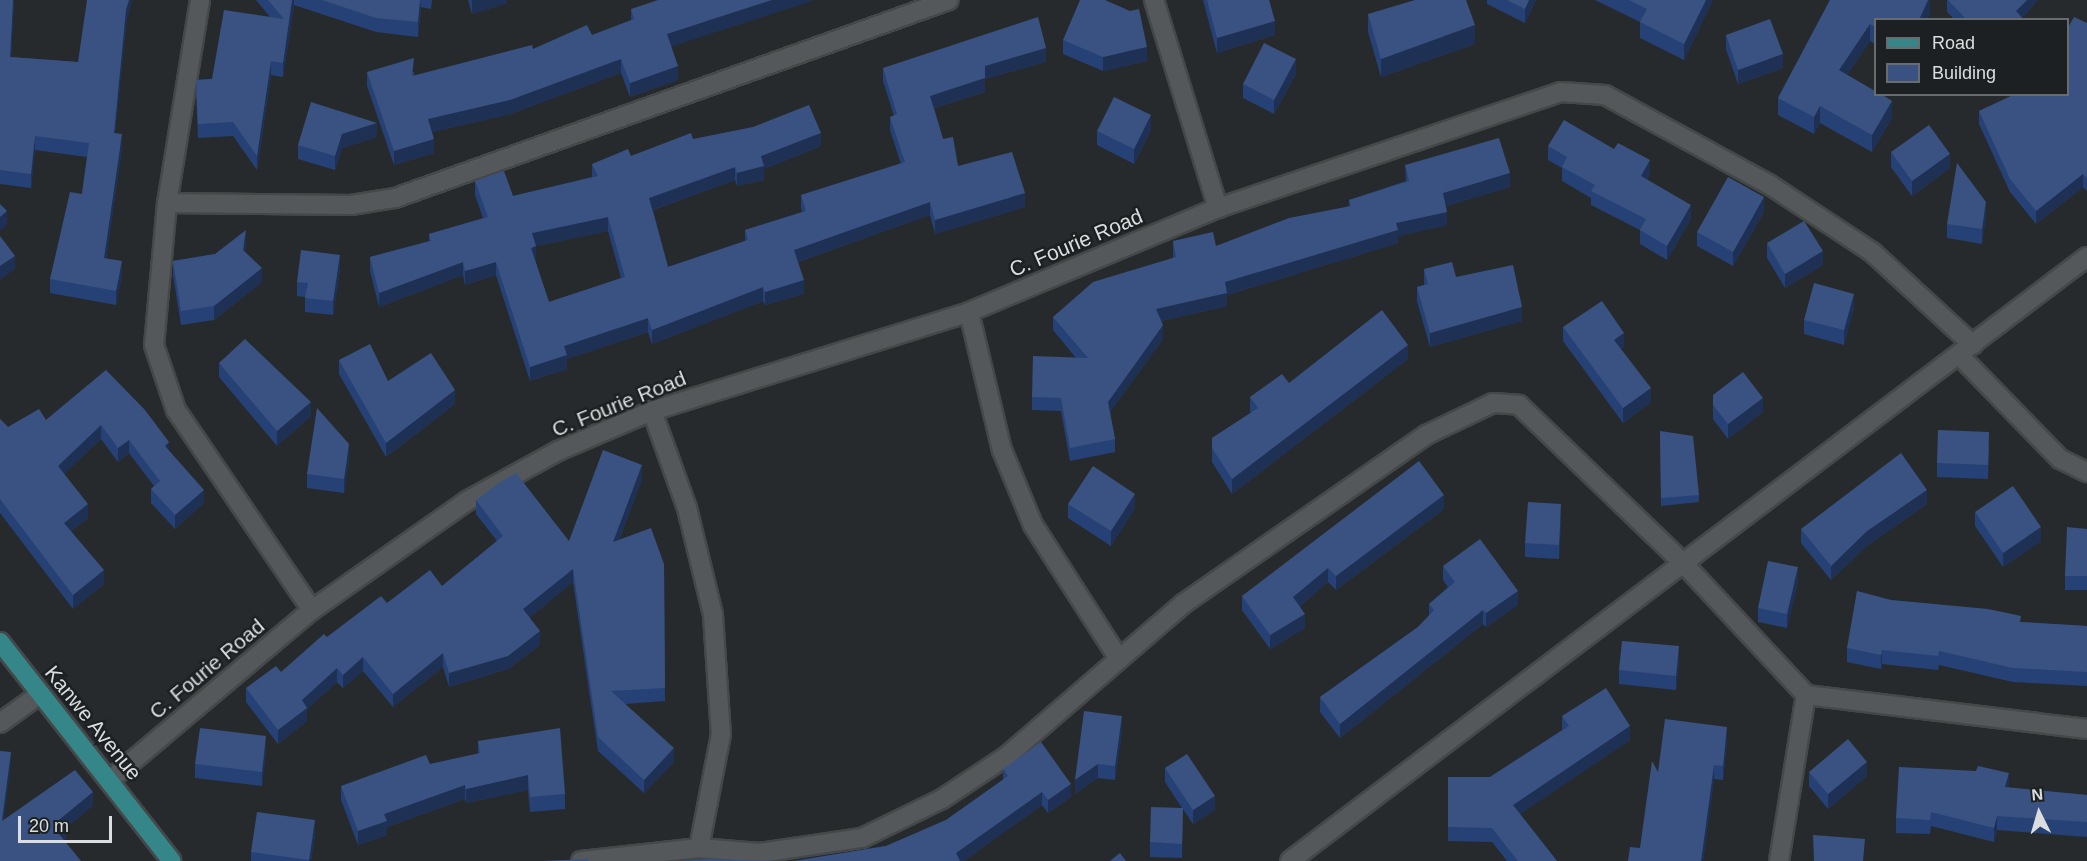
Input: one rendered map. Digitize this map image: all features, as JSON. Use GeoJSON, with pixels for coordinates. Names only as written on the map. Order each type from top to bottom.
{"type":"FeatureCollection","features":[{"type":"Feature","properties":{"kind":"main road","name":"Kanwe Avenue"},"geometry":{"type":"LineString","coordinates":[[0,642],[111,779],[172,861]]}},
{"type":"Feature","properties":{"kind":"street"},"geometry":{"type":"LineString","coordinates":[[200,0],[167,203],[154,345],[159,374],[176,410],[312,610]]}},
{"type":"Feature","properties":{"kind":"street"},"geometry":{"type":"LineString","coordinates":[[167,203],[351,205],[395,198],[949,0]]}},
{"type":"Feature","properties":{"kind":"street"},"geometry":{"type":"LineString","coordinates":[[1154,0],[1218,208]]}},
{"type":"Feature","properties":{"kind":"street","name":"C. Fourie Road"},"geometry":{"type":"LineString","coordinates":[[111,779],[312,610],[467,501],[558,451],[652,411],[969,312],[1218,208],[1511,104],[1561,92],[1605,95],[1770,185],[1872,252],[1966,350],[2060,459],[2087,472]]}},
{"type":"Feature","properties":{"kind":"street"},"geometry":{"type":"LineString","coordinates":[[1290,861],[2087,257]]}},
{"type":"Feature","properties":{"kind":"street"},"geometry":{"type":"LineString","coordinates":[[969,312],[1002,450],[1033,525],[1119,659]]}},
{"type":"Feature","properties":{"kind":"street"},"geometry":{"type":"LineString","coordinates":[[581,861],[699,848],[760,853],[862,838],[942,799],[1007,756],[1183,604],[1426,435],[1493,403],[1519,405],[1683,562],[1806,695],[2087,729]]}},
{"type":"Feature","properties":{"kind":"street"},"geometry":{"type":"LineString","coordinates":[[652,411],[687,508],[713,615],[721,734],[699,848]]}},
{"type":"Feature","properties":{"kind":"street"},"geometry":{"type":"LineString","coordinates":[[0,723],[40,694]]}},
{"type":"Feature","properties":{"kind":"street"},"geometry":{"type":"LineString","coordinates":[[1779,861],[1806,695]]}},
{"type":"Feature","properties":{"kind":"building"},"geometry":{"type":"Polygon","coordinates":[[[0,0],[13,0],[10,57],[78,62],[87,0],[129,0],[126,10],[114,133],[122,134],[104,258],[122,261],[116,291],[50,279],[70,192],[82,194],[89,143],[35,136],[31,174],[0,170],[0,0]]]}},
{"type":"Feature","properties":{"kind":"building"},"geometry":{"type":"Polygon","coordinates":[[[268,0],[292,0],[283,63],[271,61],[257,156],[233,122],[198,124],[196,80],[212,79],[224,10],[284,19],[268,0]]]}},
{"type":"Feature","properties":{"kind":"building"},"geometry":{"type":"Polygon","coordinates":[[[322,0],[420,0],[418,22],[376,18],[322,0]]]}},
{"type":"Feature","properties":{"kind":"building"},"geometry":{"type":"Polygon","coordinates":[[[658,0],[772,0],[667,34],[678,66],[630,83],[621,59],[510,100],[428,119],[434,139],[394,151],[367,72],[414,58],[412,76],[532,45],[533,49],[587,25],[592,35],[634,19],[631,9],[658,0]]]}},
{"type":"Feature","properties":{"kind":"building"},"geometry":{"type":"Polygon","coordinates":[[[1080,0],[1105,0],[1130,11],[1139,9],[1147,47],[1103,57],[1063,40],[1080,0]]]}},
{"type":"Feature","properties":{"kind":"building"},"geometry":{"type":"Polygon","coordinates":[[[1207,0],[1269,0],[1275,21],[1217,38],[1207,0]]]}},
{"type":"Feature","properties":{"kind":"building"},"geometry":{"type":"Polygon","coordinates":[[[1415,0],[1466,0],[1475,25],[1381,59],[1368,14],[1415,0]]]}},
{"type":"Feature","properties":{"kind":"building"},"geometry":{"type":"Polygon","coordinates":[[[1507,0],[1529,0],[1525,9],[1507,0]]]}},
{"type":"Feature","properties":{"kind":"building"},"geometry":{"type":"Polygon","coordinates":[[[1629,0],[1706,0],[1684,44],[1640,22],[1647,9],[1629,0]]]}},
{"type":"Feature","properties":{"kind":"building"},"geometry":{"type":"Polygon","coordinates":[[[1830,0],[1928,0],[1920,18],[1874,18],[1874,26],[1870,24],[1839,70],[1874,90],[1874,96],[1884,96],[1892,101],[1872,135],[1820,106],[1814,117],[1778,98],[1830,0]]]}},
{"type":"Feature","properties":{"kind":"building"},"geometry":{"type":"Polygon","coordinates":[[[1948,0],[2027,0],[2016,11],[2022,18],[1965,18],[1948,0]]]}},
{"type":"Feature","properties":{"kind":"building"},"geometry":{"type":"Polygon","coordinates":[[[1038,17],[1046,48],[985,66],[985,78],[930,96],[943,139],[953,137],[958,166],[1012,152],[1025,193],[935,220],[930,202],[794,250],[804,280],[765,292],[763,287],[652,330],[648,318],[564,346],[567,355],[530,367],[496,262],[465,271],[463,262],[379,293],[370,257],[431,241],[429,234],[488,217],[475,181],[504,171],[513,196],[598,176],[592,164],[628,149],[631,156],[691,133],[693,139],[753,127],[809,105],[821,133],[761,156],[764,166],[737,173],[735,167],[649,198],[668,267],[748,240],[745,230],[806,211],[801,195],[905,162],[890,117],[897,114],[883,68],[1038,17]],[[608,217],[532,233],[536,246],[531,248],[549,302],[625,277],[608,217]]]}},
{"type":"Feature","properties":{"kind":"building"},"geometry":{"type":"Polygon","coordinates":[[[2074,17],[2087,23],[2087,178],[2083,174],[2036,211],[2010,179],[1979,111],[2011,96],[2069,96],[2069,26],[2074,17]]]}},
{"type":"Feature","properties":{"kind":"building"},"geometry":{"type":"Polygon","coordinates":[[[1770,19],[1783,54],[1738,70],[1726,35],[1770,19]]]}},
{"type":"Feature","properties":{"kind":"building"},"geometry":{"type":"Polygon","coordinates":[[[1264,43],[1296,59],[1274,100],[1243,84],[1264,43]]]}},
{"type":"Feature","properties":{"kind":"building"},"geometry":{"type":"Polygon","coordinates":[[[1114,97],[1151,115],[1134,149],[1097,131],[1114,97]]]}},
{"type":"Feature","properties":{"kind":"building"},"geometry":{"type":"Polygon","coordinates":[[[311,102],[377,123],[342,134],[335,156],[298,145],[311,102]]]}},
{"type":"Feature","properties":{"kind":"building"},"geometry":{"type":"Polygon","coordinates":[[[1564,120],[1614,149],[1618,143],[1650,160],[1641,176],[1691,205],[1667,246],[1640,230],[1646,219],[1591,191],[1595,185],[1562,167],[1567,157],[1548,146],[1564,120]]]}},
{"type":"Feature","properties":{"kind":"building"},"geometry":{"type":"Polygon","coordinates":[[[1929,125],[1950,154],[1912,181],[1891,152],[1929,125]]]}},
{"type":"Feature","properties":{"kind":"building"},"geometry":{"type":"Polygon","coordinates":[[[1499,138],[1510,173],[1443,193],[1447,212],[1396,223],[1398,230],[1225,282],[1227,293],[1156,309],[1163,325],[1108,402],[1115,439],[1070,448],[1061,398],[1032,397],[1033,356],[1088,358],[1053,317],[1093,282],[1176,257],[1173,241],[1213,232],[1216,246],[1289,218],[1351,206],[1349,200],[1409,181],[1405,165],[1499,138]]]}},
{"type":"Feature","properties":{"kind":"building"},"geometry":{"type":"Polygon","coordinates":[[[1957,163],[1986,202],[1982,229],[1947,224],[1957,163]]]}},
{"type":"Feature","properties":{"kind":"building"},"geometry":{"type":"Polygon","coordinates":[[[1728,177],[1764,197],[1733,252],[1697,232],[1728,177]]]}},
{"type":"Feature","properties":{"kind":"building"},"geometry":{"type":"Polygon","coordinates":[[[0,204],[7,211],[0,217],[0,204]]]}},
{"type":"Feature","properties":{"kind":"building"},"geometry":{"type":"Polygon","coordinates":[[[1804,221],[1823,251],[1785,274],[1767,243],[1804,221]]]}},
{"type":"Feature","properties":{"kind":"building"},"geometry":{"type":"Polygon","coordinates":[[[246,230],[243,250],[262,268],[214,306],[181,311],[173,261],[215,254],[246,230]]]}},
{"type":"Feature","properties":{"kind":"building"},"geometry":{"type":"Polygon","coordinates":[[[0,236],[15,256],[0,266],[0,236]]]}},
{"type":"Feature","properties":{"kind":"building"},"geometry":{"type":"Polygon","coordinates":[[[301,250],[340,255],[333,301],[305,298],[308,283],[297,282],[301,250]]]}},
{"type":"Feature","properties":{"kind":"building"},"geometry":{"type":"Polygon","coordinates":[[[1452,262],[1456,277],[1513,265],[1522,307],[1430,333],[1417,287],[1428,284],[1424,269],[1452,262]]]}},
{"type":"Feature","properties":{"kind":"building"},"geometry":{"type":"Polygon","coordinates":[[[1814,283],[1854,294],[1844,330],[1804,320],[1814,283]]]}},
{"type":"Feature","properties":{"kind":"building"},"geometry":{"type":"Polygon","coordinates":[[[1602,301],[1624,333],[1614,340],[1651,388],[1623,408],[1563,327],[1602,301]]]}},
{"type":"Feature","properties":{"kind":"building"},"geometry":{"type":"Polygon","coordinates":[[[1382,310],[1408,345],[1232,479],[1212,448],[1212,438],[1258,408],[1250,397],[1282,374],[1289,383],[1382,310]]]}},
{"type":"Feature","properties":{"kind":"building"},"geometry":{"type":"Polygon","coordinates":[[[245,339],[311,402],[277,431],[219,363],[245,339]]]}},
{"type":"Feature","properties":{"kind":"building"},"geometry":{"type":"Polygon","coordinates":[[[370,344],[388,381],[431,353],[455,390],[386,443],[339,360],[370,344]]]}},
{"type":"Feature","properties":{"kind":"building"},"geometry":{"type":"Polygon","coordinates":[[[106,370],[145,410],[169,442],[165,446],[204,490],[175,515],[151,489],[160,481],[129,440],[118,448],[101,425],[58,466],[88,504],[64,523],[104,570],[73,595],[0,499],[0,419],[8,427],[39,409],[46,420],[106,370]]]}},
{"type":"Feature","properties":{"kind":"building"},"geometry":{"type":"Polygon","coordinates":[[[1743,372],[1763,398],[1728,424],[1713,405],[1713,395],[1743,372]]]}},
{"type":"Feature","properties":{"kind":"building"},"geometry":{"type":"Polygon","coordinates":[[[317,408],[349,444],[344,479],[307,474],[317,408]]]}},
{"type":"Feature","properties":{"kind":"building"},"geometry":{"type":"Polygon","coordinates":[[[1938,430],[1989,432],[1988,465],[1937,463],[1938,430]]]}},
{"type":"Feature","properties":{"kind":"building"},"geometry":{"type":"Polygon","coordinates":[[[1660,431],[1693,436],[1699,495],[1661,498],[1660,431]]]}},
{"type":"Feature","properties":{"kind":"building"},"geometry":{"type":"Polygon","coordinates":[[[603,450],[642,465],[613,542],[651,528],[664,564],[665,688],[611,691],[674,748],[644,780],[598,737],[573,569],[523,609],[540,631],[508,656],[449,673],[443,653],[393,694],[363,657],[343,675],[337,668],[302,700],[307,708],[278,730],[246,688],[276,666],[281,672],[324,634],[327,637],[381,596],[387,603],[430,570],[442,586],[503,536],[476,500],[516,473],[569,541],[603,450]]]}},
{"type":"Feature","properties":{"kind":"building"},"geometry":{"type":"Polygon","coordinates":[[[1901,453],[1927,490],[1867,531],[1831,566],[1801,529],[1901,453]]]}},
{"type":"Feature","properties":{"kind":"building"},"geometry":{"type":"Polygon","coordinates":[[[1419,461],[1444,495],[1336,576],[1328,568],[1293,597],[1305,614],[1270,635],[1242,596],[1419,461]]]}},
{"type":"Feature","properties":{"kind":"building"},"geometry":{"type":"Polygon","coordinates":[[[1093,466],[1135,494],[1111,531],[1068,504],[1093,466]]]}},
{"type":"Feature","properties":{"kind":"building"},"geometry":{"type":"Polygon","coordinates":[[[2013,486],[2041,527],[2003,553],[1975,512],[2013,486]]]}},
{"type":"Feature","properties":{"kind":"building"},"geometry":{"type":"Polygon","coordinates":[[[1528,502],[1561,504],[1559,545],[1525,543],[1528,502]]]}},
{"type":"Feature","properties":{"kind":"building"},"geometry":{"type":"Polygon","coordinates":[[[2067,527],[2087,529],[2087,576],[2065,576],[2067,527]]]}},
{"type":"Feature","properties":{"kind":"building"},"geometry":{"type":"Polygon","coordinates":[[[1480,539],[1518,591],[1486,613],[1483,610],[1340,724],[1320,697],[1418,627],[1434,610],[1429,604],[1455,582],[1443,566],[1480,539]]]}},
{"type":"Feature","properties":{"kind":"building"},"geometry":{"type":"Polygon","coordinates":[[[1768,561],[1798,567],[1787,614],[1758,608],[1768,561]]]}},
{"type":"Feature","properties":{"kind":"building"},"geometry":{"type":"Polygon","coordinates":[[[1857,591],[1891,600],[1988,609],[2021,616],[2020,622],[2087,626],[2087,672],[2013,668],[1939,651],[1938,656],[1882,650],[1881,655],[1847,648],[1857,591]]]}},
{"type":"Feature","properties":{"kind":"building"},"geometry":{"type":"Polygon","coordinates":[[[1622,641],[1679,646],[1676,676],[1619,670],[1622,641]]]}},
{"type":"Feature","properties":{"kind":"building"},"geometry":{"type":"Polygon","coordinates":[[[1606,688],[1630,726],[1513,805],[1557,861],[1518,861],[1492,828],[1448,827],[1448,777],[1490,777],[1569,726],[1562,716],[1606,688]]]}},
{"type":"Feature","properties":{"kind":"building"},"geometry":{"type":"Polygon","coordinates":[[[1084,711],[1122,716],[1115,766],[1098,764],[1075,780],[1084,711]]]}},
{"type":"Feature","properties":{"kind":"building"},"geometry":{"type":"Polygon","coordinates":[[[1665,719],[1727,727],[1723,766],[1714,765],[1701,861],[1628,861],[1630,847],[1640,848],[1652,761],[1658,772],[1665,719]]]}},
{"type":"Feature","properties":{"kind":"building"},"geometry":{"type":"Polygon","coordinates":[[[200,728],[266,736],[262,772],[195,764],[200,728]]]}},
{"type":"Feature","properties":{"kind":"building"},"geometry":{"type":"Polygon","coordinates":[[[560,728],[565,794],[530,797],[528,775],[466,789],[465,785],[384,814],[387,821],[358,831],[341,786],[426,755],[430,764],[480,753],[478,741],[560,728]]]}},
{"type":"Feature","properties":{"kind":"building"},"geometry":{"type":"Polygon","coordinates":[[[1848,739],[1867,762],[1828,794],[1809,772],[1848,739]]]}},
{"type":"Feature","properties":{"kind":"building"},"geometry":{"type":"Polygon","coordinates":[[[1041,742],[1071,784],[1048,800],[1042,792],[956,853],[960,861],[794,861],[886,846],[946,820],[1008,776],[1003,769],[1041,742]]]}},
{"type":"Feature","properties":{"kind":"building"},"geometry":{"type":"Polygon","coordinates":[[[0,751],[11,752],[2,821],[75,770],[93,792],[59,820],[66,829],[59,834],[81,861],[0,861],[0,751]]]}},
{"type":"Feature","properties":{"kind":"building"},"geometry":{"type":"Polygon","coordinates":[[[1187,754],[1215,796],[1193,810],[1165,768],[1187,754]]]}},
{"type":"Feature","properties":{"kind":"building"},"geometry":{"type":"Polygon","coordinates":[[[1978,766],[2009,773],[2005,787],[2087,795],[2087,822],[1997,816],[1994,828],[1931,812],[1930,820],[1896,818],[1899,767],[1976,771],[1978,766]]]}},
{"type":"Feature","properties":{"kind":"building"},"geometry":{"type":"Polygon","coordinates":[[[1151,807],[1183,808],[1182,844],[1150,842],[1151,807]]]}},
{"type":"Feature","properties":{"kind":"building"},"geometry":{"type":"Polygon","coordinates":[[[257,812],[315,820],[309,860],[251,852],[257,812]]]}},
{"type":"Feature","properties":{"kind":"building"},"geometry":{"type":"Polygon","coordinates":[[[1813,835],[1865,839],[1863,861],[1814,861],[1813,835]]]}},
{"type":"Feature","properties":{"kind":"building"},"geometry":{"type":"Polygon","coordinates":[[[1120,853],[1126,861],[1110,861],[1120,853]]]}},
{"type":"Feature","properties":{"kind":"building"},"geometry":{"type":"Polygon","coordinates":[[[588,859],[588,861],[541,861],[588,859]]]}},
{"type":"Feature","properties":{"kind":"building"},"geometry":{"type":"Polygon","coordinates":[[[706,859],[778,861],[681,861],[706,859]]]}}]}
